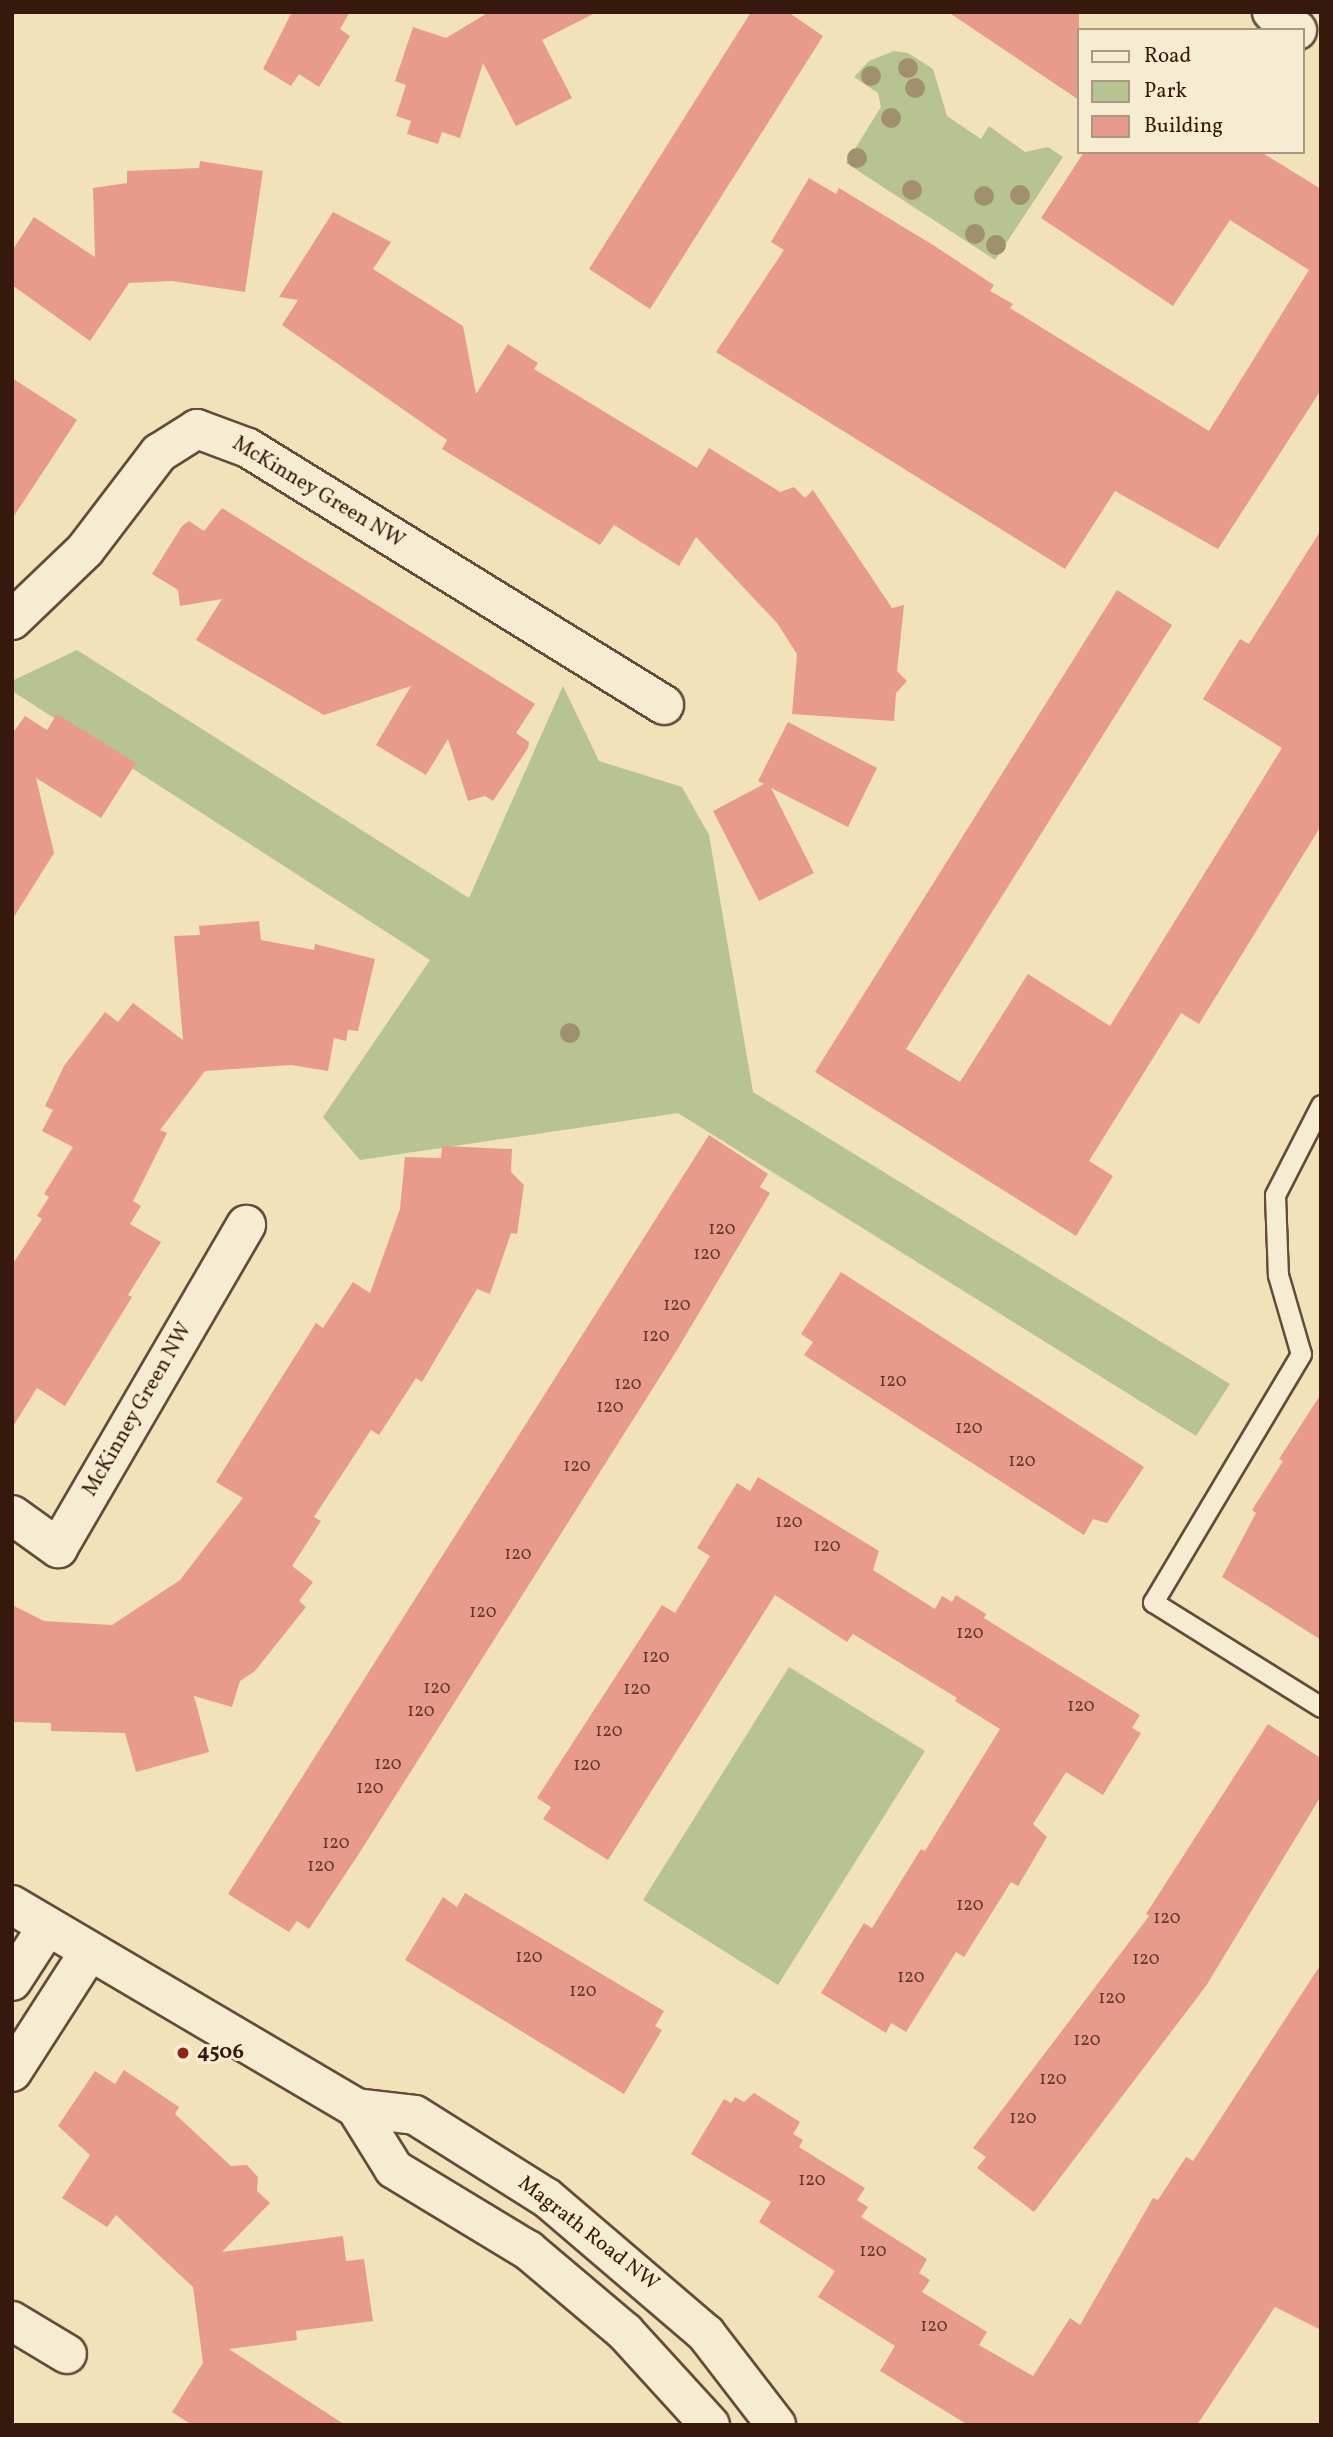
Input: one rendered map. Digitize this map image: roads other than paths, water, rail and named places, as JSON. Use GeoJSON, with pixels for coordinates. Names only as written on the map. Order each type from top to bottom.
{"type":"FeatureCollection","features":[{"type":"Feature","properties":{"kind":"street"},"geometry":{"type":"LineString","coordinates":[[1272,12],[1294,28]]}},
{"type":"Feature","properties":{"kind":"street"},"geometry":{"type":"LineString","coordinates":[[1305,35],[1321,46]]}},
{"type":"Feature","properties":{"kind":"street","name":"McKinney Green NW"},"geometry":{"type":"LineString","coordinates":[[12,620],[85,550],[159,453],[197,429],[248,448],[664,705]]}},
{"type":"Feature","properties":{"kind":"street","name":"McKinney Green NW"},"geometry":{"type":"LineString","coordinates":[[12,1515],[58,1548],[246,1225]]}},
{"type":"Feature","properties":{"kind":"street","name":"Magrath Road NW"},"geometry":{"type":"LineString","coordinates":[[12,1905],[356,2108],[415,2115],[547,2198],[706,2334],[776,2425]]}},
{"type":"Feature","properties":{"kind":"street"},"geometry":{"type":"LineString","coordinates":[[12,1981],[47,1927]]}},
{"type":"Feature","properties":{"kind":"street"},"geometry":{"type":"LineString","coordinates":[[12,2071],[89,1952]]}},
{"type":"Feature","properties":{"kind":"street","name":"Magrath Road NW"},"geometry":{"type":"LineString","coordinates":[[356,2108],[394,2169],[528,2250],[625,2332],[710,2425]]}},
{"type":"Feature","properties":{"kind":"street"},"geometry":{"type":"LineString","coordinates":[[12,2321],[67,2354]]}},
{"type":"Feature","properties":{"kind":"lane"},"geometry":{"type":"LineString","coordinates":[[1321,1105],[1275,1195],[1278,1275],[1301,1354],[1153,1602],[1321,1707]]}},
{"type":"Feature","properties":{"kind":"place","name":"4506"},"geometry":{"type":"Point","coordinates":[183,2053]}}]}
